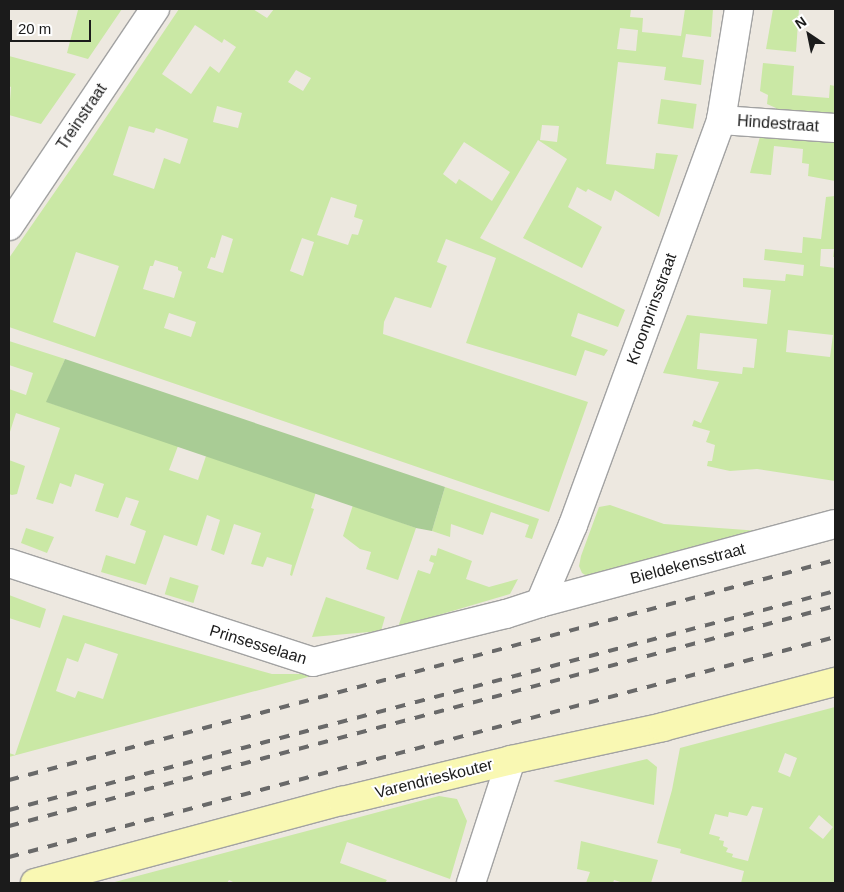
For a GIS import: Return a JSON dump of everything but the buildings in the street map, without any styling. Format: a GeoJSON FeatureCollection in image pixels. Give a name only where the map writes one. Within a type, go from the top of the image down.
{"type":"FeatureCollection","features":[{"type":"Feature","properties":{"kind":"street","name":"Treinstraat"},"geometry":{"type":"LineString","coordinates":[[9,226],[155,9]]}},
{"type":"Feature","properties":{"kind":"street","name":"Kroonprinsstraat"},"geometry":{"type":"LineString","coordinates":[[540,603],[573,525],[721,120],[739,9]]}},
{"type":"Feature","properties":{"kind":"street","name":"Hindestraat"},"geometry":{"type":"LineString","coordinates":[[721,120],[835,128]]}},
{"type":"Feature","properties":{"kind":"street","name":"Bieldekensstraat"},"geometry":{"type":"LineString","coordinates":[[540,603],[835,524]]}},
{"type":"Feature","properties":{"kind":"street","name":"Prinsesselaan"},"geometry":{"type":"LineString","coordinates":[[9,564],[313,662],[506,614],[540,603]]}},
{"type":"Feature","properties":{"kind":"street","name":"Varendrieskouter"},"geometry":{"type":"LineString","coordinates":[[35,883],[342,801],[511,760],[663,728],[835,682]]}},
{"type":"Feature","properties":{"kind":"street"},"geometry":{"type":"LineString","coordinates":[[471,883],[511,760]]}},
{"type":"Feature","properties":{"kind":"green space"},"geometry":{"type":"Polygon","coordinates":[[[74,9],[122,9],[88,59],[67,53],[78,10],[74,9]]]}},
{"type":"Feature","properties":{"kind":"green space"},"geometry":{"type":"Polygon","coordinates":[[[179,9],[253,9],[267,18],[274,9],[631,9],[630,17],[643,18],[642,32],[681,36],[685,9],[713,9],[711,37],[686,34],[682,57],[704,60],[701,85],[664,80],[666,67],[618,62],[606,164],[654,169],[656,153],[678,155],[659,217],[615,190],[611,201],[588,189],[586,192],[577,187],[568,207],[602,227],[582,268],[523,238],[567,159],[538,140],[480,238],[625,310],[618,327],[578,313],[571,336],[608,350],[604,356],[585,350],[576,376],[466,343],[496,258],[446,239],[437,262],[447,266],[431,308],[395,297],[384,322],[383,334],[588,402],[549,512],[9,327],[9,258],[179,9]],[[195,25],[162,74],[191,94],[210,66],[219,73],[236,47],[224,39],[222,43],[195,25]],[[620,28],[617,49],[636,51],[638,30],[620,28]],[[296,70],[288,82],[303,91],[311,78],[296,70]],[[217,106],[213,122],[238,128],[242,113],[217,106]],[[542,125],[540,140],[557,142],[559,126],[542,125]],[[129,126],[113,175],[154,189],[164,158],[180,164],[188,139],[156,128],[154,133],[129,126]],[[464,142],[443,174],[456,184],[459,179],[492,201],[510,172],[464,142]],[[331,197],[317,235],[348,245],[352,234],[358,235],[363,220],[354,217],[357,205],[331,197]],[[222,235],[215,258],[211,257],[207,268],[223,273],[233,239],[222,235]],[[302,238],[290,271],[303,276],[314,242],[302,238]],[[76,252],[53,322],[95,337],[119,266],[76,252]],[[155,260],[153,266],[150,266],[143,289],[174,298],[182,272],[178,270],[178,267],[155,260]],[[169,313],[164,328],[191,337],[196,322],[169,313]]]}},
{"type":"Feature","properties":{"kind":"green space"},"geometry":{"type":"Polygon","coordinates":[[[773,9],[799,9],[796,52],[766,49],[773,9]]]}},
{"type":"Feature","properties":{"kind":"green space"},"geometry":{"type":"Polygon","coordinates":[[[9,56],[76,74],[41,124],[9,115],[11,87],[9,86],[9,56]]]}},
{"type":"Feature","properties":{"kind":"green space"},"geometry":{"type":"Polygon","coordinates":[[[763,63],[794,66],[792,95],[829,98],[830,85],[835,86],[835,121],[776,116],[776,108],[767,104],[768,95],[760,91],[763,63]]]}},
{"type":"Feature","properties":{"kind":"green space"},"geometry":{"type":"Polygon","coordinates":[[[661,99],[697,104],[693,129],[658,124],[661,99]]]}},
{"type":"Feature","properties":{"kind":"green space"},"geometry":{"type":"Polygon","coordinates":[[[761,133],[835,141],[835,181],[808,176],[809,164],[802,163],[803,149],[774,146],[771,175],[750,173],[761,133]]]}},
{"type":"Feature","properties":{"kind":"green space"},"geometry":{"type":"Polygon","coordinates":[[[835,196],[835,257],[833,257],[834,249],[821,249],[820,266],[835,268],[835,481],[757,469],[730,471],[707,466],[708,461],[712,461],[715,445],[706,442],[710,431],[692,426],[694,420],[701,423],[719,382],[663,373],[687,315],[767,324],[771,290],[743,287],[743,278],[785,281],[786,274],[803,276],[804,265],[764,260],[765,249],[802,253],[803,237],[821,239],[826,197],[835,196]],[[788,330],[786,352],[830,357],[833,335],[788,330]],[[700,333],[697,369],[742,374],[743,367],[754,368],[757,339],[700,333]]]}},
{"type":"Feature","properties":{"kind":"green space"},"geometry":{"type":"Polygon","coordinates":[[[9,341],[65,359],[47,402],[178,446],[169,470],[198,480],[206,456],[316,492],[311,508],[314,509],[292,576],[290,575],[292,565],[267,557],[263,567],[251,564],[261,533],[234,524],[224,555],[211,550],[220,520],[207,515],[197,546],[164,535],[146,585],[101,572],[106,555],[135,564],[146,531],[130,525],[139,501],[126,497],[118,518],[95,511],[104,484],[75,474],[71,487],[60,483],[53,504],[36,499],[60,428],[16,413],[9,435],[9,389],[26,395],[33,373],[9,365],[9,341]]]}},
{"type":"Feature","properties":{"kind":"green space"},"geometry":{"type":"Polygon","coordinates":[[[65,359],[445,487],[432,531],[416,528],[46,402],[65,359]]]}},
{"type":"Feature","properties":{"kind":"green space"},"geometry":{"type":"Polygon","coordinates":[[[9,460],[25,466],[17,494],[12,495],[9,494],[9,460]]]}},
{"type":"Feature","properties":{"kind":"green space"},"geometry":{"type":"Polygon","coordinates":[[[445,487],[539,519],[532,539],[525,537],[529,525],[491,512],[483,535],[451,524],[450,537],[432,531],[445,487]]]}},
{"type":"Feature","properties":{"kind":"green space"},"geometry":{"type":"Polygon","coordinates":[[[353,505],[416,528],[398,580],[366,569],[371,552],[360,549],[343,536],[353,505]]]}},
{"type":"Feature","properties":{"kind":"green space"},"geometry":{"type":"Polygon","coordinates":[[[610,505],[664,524],[760,531],[587,576],[582,573],[579,566],[581,556],[599,507],[610,505]]]}},
{"type":"Feature","properties":{"kind":"green space"},"geometry":{"type":"Polygon","coordinates":[[[26,528],[54,537],[47,553],[21,543],[26,528]]]}},
{"type":"Feature","properties":{"kind":"green space"},"geometry":{"type":"Polygon","coordinates":[[[438,548],[472,561],[466,579],[489,587],[518,579],[510,594],[398,627],[418,570],[430,574],[434,563],[429,561],[431,555],[436,556],[438,548]]]}},
{"type":"Feature","properties":{"kind":"green space"},"geometry":{"type":"Polygon","coordinates":[[[170,577],[199,586],[193,603],[165,594],[170,577]]]}},
{"type":"Feature","properties":{"kind":"green space"},"geometry":{"type":"Polygon","coordinates":[[[9,595],[46,609],[40,628],[9,618],[9,595]]]}},
{"type":"Feature","properties":{"kind":"green space"},"geometry":{"type":"Polygon","coordinates":[[[326,597],[385,617],[381,631],[312,637],[326,597]]]}},
{"type":"Feature","properties":{"kind":"green space"},"geometry":{"type":"Polygon","coordinates":[[[63,615],[272,674],[319,674],[9,757],[9,753],[15,755],[63,615]],[[85,643],[78,662],[67,658],[56,691],[75,698],[78,691],[103,699],[118,654],[85,643]]]}},
{"type":"Feature","properties":{"kind":"green space"},"geometry":{"type":"Polygon","coordinates":[[[835,707],[835,883],[741,883],[744,871],[680,853],[681,849],[657,843],[672,790],[680,748],[835,707]],[[785,753],[778,772],[790,777],[797,758],[785,753]],[[752,806],[747,816],[729,812],[728,817],[715,814],[709,834],[720,837],[719,840],[724,841],[723,846],[728,848],[726,852],[733,854],[732,857],[748,861],[763,808],[752,806]],[[819,815],[809,828],[823,839],[833,827],[819,815]]]}},
{"type":"Feature","properties":{"kind":"green space"},"geometry":{"type":"Polygon","coordinates":[[[647,759],[657,767],[654,805],[553,781],[647,759]]]}},
{"type":"Feature","properties":{"kind":"green space"},"geometry":{"type":"Polygon","coordinates":[[[439,796],[457,799],[467,821],[450,879],[347,842],[340,863],[387,880],[385,883],[235,883],[229,880],[227,883],[111,883],[439,796]]]}},
{"type":"Feature","properties":{"kind":"green space"},"geometry":{"type":"Polygon","coordinates":[[[581,841],[658,860],[651,883],[624,883],[614,880],[613,883],[586,883],[590,872],[577,869],[581,841]]]}},
{"type":"Feature","properties":{"kind":"railway"},"geometry":{"type":"LineString","coordinates":[[9,780],[835,560]]}},
{"type":"Feature","properties":{"kind":"railway"},"geometry":{"type":"LineString","coordinates":[[9,810],[835,591]]}},
{"type":"Feature","properties":{"kind":"railway"},"geometry":{"type":"LineString","coordinates":[[9,826],[835,606]]}},
{"type":"Feature","properties":{"kind":"railway"},"geometry":{"type":"LineString","coordinates":[[9,857],[835,637]]}}]}
